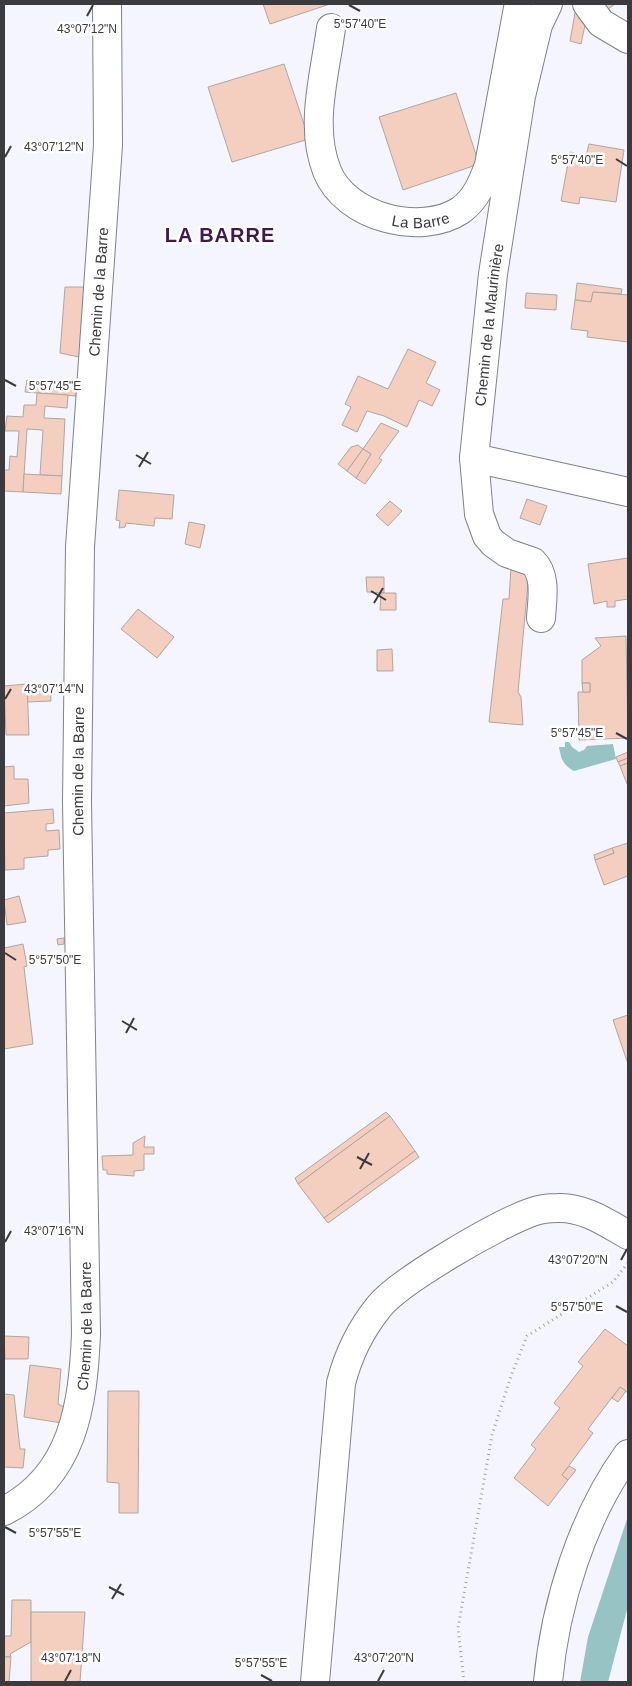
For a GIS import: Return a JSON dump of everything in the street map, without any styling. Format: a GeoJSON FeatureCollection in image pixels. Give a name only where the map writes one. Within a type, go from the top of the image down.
{"type":"FeatureCollection","features":[{"type":"Feature","properties":{"kind":"street","name":"Chemin de la Barre"},"geometry":{"type":"LineString","coordinates":[[4,1511],[37,1487],[48,1475],[63,1452],[75,1422],[81,1398],[84,1368],[86,1334],[77,802],[80,547],[108,145],[107,4]]}},
{"type":"Feature","properties":{"kind":"street"},"geometry":{"type":"LineString","coordinates":[[587,4],[601,23],[628,39]]}},
{"type":"Feature","properties":{"kind":"street","name":"La Barre"},"geometry":{"type":"LineString","coordinates":[[331,28],[319,113],[320,141],[328,173],[335,186],[346,198],[365,209],[400,220],[426,222],[440,220],[461,210],[472,200],[484,179],[528,8]]}},
{"type":"Feature","properties":{"kind":"street","name":"Chemin de la Maurinière"},"geometry":{"type":"LineString","coordinates":[[528,8],[521,96],[493,274],[474,458],[476,500],[482,525],[493,543],[499,548],[533,562],[537,566],[543,590],[541,618]]}},
{"type":"Feature","properties":{"kind":"street"},"geometry":{"type":"LineString","coordinates":[[474,458],[628,492]]}},
{"type":"Feature","properties":{"kind":"street"},"geometry":{"type":"LineString","coordinates":[[315,1682],[341,1382],[356,1342],[378,1307],[398,1289],[426,1271],[498,1229],[534,1211],[559,1208],[583,1212],[628,1235]]}},
{"type":"Feature","properties":{"kind":"street"},"geometry":{"type":"LineString","coordinates":[[548,1682],[556,1630],[578,1551],[602,1495],[628,1454]]}},
{"type":"Feature","properties":{"kind":"path"},"geometry":{"type":"LineString","coordinates":[[464,1682],[458,1628],[492,1435],[511,1376],[527,1336],[613,1282],[628,1263]]}},
{"type":"Feature","properties":{"kind":"shaded area"},"geometry":{"type":"Polygon","coordinates":[[[565,742],[569,742],[579,752],[587,746],[613,744],[616,759],[574,771],[565,764],[561,755],[559,747],[565,747],[565,742]]]}},
{"type":"Feature","properties":{"kind":"shaded area"},"geometry":{"type":"Polygon","coordinates":[[[628,1516],[628,1606],[608,1682],[580,1682],[588,1637],[628,1516]]]}},
{"type":"Feature","properties":{"kind":"building"},"geometry":{"type":"Polygon","coordinates":[[[263,4],[330,4],[270,24],[263,4]]]}},
{"type":"Feature","properties":{"kind":"building"},"geometry":{"type":"Polygon","coordinates":[[[603,4],[615,4],[607,10],[603,4]]]}},
{"type":"Feature","properties":{"kind":"building"},"geometry":{"type":"Polygon","coordinates":[[[575,13],[587,16],[581,44],[570,41],[575,13]]]}},
{"type":"Feature","properties":{"kind":"building"},"geometry":{"type":"Polygon","coordinates":[[[284,64],[309,139],[232,162],[208,87],[284,64]]]}},
{"type":"Feature","properties":{"kind":"building"},"geometry":{"type":"Polygon","coordinates":[[[456,93],[479,164],[403,190],[379,117],[456,93]]]}},
{"type":"Feature","properties":{"kind":"building"},"geometry":{"type":"Polygon","coordinates":[[[589,144],[624,150],[616,202],[580,197],[579,204],[561,201],[570,152],[586,156],[589,144]]]}},
{"type":"Feature","properties":{"kind":"building"},"geometry":{"type":"Polygon","coordinates":[[[577,283],[622,289],[621,294],[593,292],[591,302],[575,300],[577,283]]]}},
{"type":"Feature","properties":{"kind":"building"},"geometry":{"type":"Polygon","coordinates":[[[65,287],[85,287],[79,357],[60,353],[65,287]]]}},
{"type":"Feature","properties":{"kind":"building"},"geometry":{"type":"Polygon","coordinates":[[[593,292],[628,295],[628,342],[587,337],[588,331],[571,329],[575,300],[591,302],[593,292]]]}},
{"type":"Feature","properties":{"kind":"building"},"geometry":{"type":"Polygon","coordinates":[[[526,293],[557,295],[556,310],[525,308],[526,293]]]}},
{"type":"Feature","properties":{"kind":"building"},"geometry":{"type":"Polygon","coordinates":[[[408,349],[436,362],[426,383],[440,390],[432,406],[419,400],[407,427],[384,416],[367,411],[357,432],[342,425],[351,407],[345,404],[358,376],[388,389],[408,349]]]}},
{"type":"Feature","properties":{"kind":"building"},"geometry":{"type":"Polygon","coordinates":[[[27,380],[77,384],[76,396],[25,392],[27,380]]]}},
{"type":"Feature","properties":{"kind":"building"},"geometry":{"type":"Polygon","coordinates":[[[37,393],[68,395],[67,408],[45,406],[44,418],[65,419],[62,476],[40,475],[43,430],[27,429],[23,492],[4,491],[4,470],[9,470],[10,456],[17,457],[19,431],[5,431],[7,416],[23,417],[24,405],[36,405],[37,393]]]}},
{"type":"Feature","properties":{"kind":"building"},"geometry":{"type":"Polygon","coordinates":[[[381,423],[399,431],[379,458],[382,460],[365,484],[356,478],[371,454],[363,449],[381,423]]]}},
{"type":"Feature","properties":{"kind":"building"},"geometry":{"type":"Polygon","coordinates":[[[358,445],[363,449],[347,471],[338,464],[351,447],[358,445]]]}},
{"type":"Feature","properties":{"kind":"building"},"geometry":{"type":"Polygon","coordinates":[[[363,449],[371,454],[356,478],[347,471],[363,449]]]}},
{"type":"Feature","properties":{"kind":"building"},"geometry":{"type":"Polygon","coordinates":[[[24,474],[62,476],[61,494],[23,492],[24,474]]]}},
{"type":"Feature","properties":{"kind":"building"},"geometry":{"type":"Polygon","coordinates":[[[119,490],[174,495],[172,519],[155,518],[154,526],[126,523],[125,527],[119,528],[120,521],[116,520],[119,490]]]}},
{"type":"Feature","properties":{"kind":"building"},"geometry":{"type":"Polygon","coordinates":[[[527,499],[547,506],[540,525],[520,518],[527,499]]]}},
{"type":"Feature","properties":{"kind":"building"},"geometry":{"type":"Polygon","coordinates":[[[390,501],[402,511],[388,526],[376,515],[390,501]]]}},
{"type":"Feature","properties":{"kind":"building"},"geometry":{"type":"Polygon","coordinates":[[[189,522],[205,525],[200,548],[185,544],[189,522]]]}},
{"type":"Feature","properties":{"kind":"building"},"geometry":{"type":"Polygon","coordinates":[[[628,558],[628,599],[615,601],[615,607],[607,607],[607,601],[594,604],[588,564],[628,558]]]}},
{"type":"Feature","properties":{"kind":"building"},"geometry":{"type":"Polygon","coordinates":[[[511,567],[529,572],[518,692],[521,697],[523,725],[489,722],[503,599],[509,599],[511,567]]]}},
{"type":"Feature","properties":{"kind":"building"},"geometry":{"type":"Polygon","coordinates":[[[366,577],[384,577],[384,593],[367,592],[366,577]]]}},
{"type":"Feature","properties":{"kind":"building"},"geometry":{"type":"Polygon","coordinates":[[[381,593],[396,593],[396,610],[380,610],[381,593]]]}},
{"type":"Feature","properties":{"kind":"building"},"geometry":{"type":"Polygon","coordinates":[[[138,609],[174,637],[157,658],[121,629],[138,609]]]}},
{"type":"Feature","properties":{"kind":"building"},"geometry":{"type":"Polygon","coordinates":[[[626,636],[628,738],[579,740],[578,692],[590,692],[590,683],[582,683],[582,660],[601,646],[595,638],[626,636]]]}},
{"type":"Feature","properties":{"kind":"building"},"geometry":{"type":"Polygon","coordinates":[[[392,649],[393,671],[377,671],[377,650],[392,649]]]}},
{"type":"Feature","properties":{"kind":"building"},"geometry":{"type":"Polygon","coordinates":[[[582,683],[590,683],[590,692],[583,692],[582,683]]]}},
{"type":"Feature","properties":{"kind":"building"},"geometry":{"type":"Polygon","coordinates":[[[27,684],[50,684],[51,701],[27,702],[27,684]]]}},
{"type":"Feature","properties":{"kind":"building"},"geometry":{"type":"Polygon","coordinates":[[[27,684],[29,735],[6,735],[4,686],[27,684]]]}},
{"type":"Feature","properties":{"kind":"building"},"geometry":{"type":"Polygon","coordinates":[[[628,752],[628,758],[618,762],[616,757],[628,752]]]}},
{"type":"Feature","properties":{"kind":"building"},"geometry":{"type":"Polygon","coordinates":[[[628,758],[628,763],[620,766],[618,762],[628,758]]]}},
{"type":"Feature","properties":{"kind":"building"},"geometry":{"type":"Polygon","coordinates":[[[628,763],[628,784],[627,784],[620,766],[628,763]]]}},
{"type":"Feature","properties":{"kind":"building"},"geometry":{"type":"Polygon","coordinates":[[[14,766],[14,779],[28,779],[29,803],[4,806],[4,767],[14,766]]]}},
{"type":"Feature","properties":{"kind":"building"},"geometry":{"type":"Polygon","coordinates":[[[53,809],[54,823],[46,824],[46,831],[59,830],[60,849],[48,850],[48,856],[24,858],[24,869],[5,870],[4,813],[53,809]]]}},
{"type":"Feature","properties":{"kind":"building"},"geometry":{"type":"Polygon","coordinates":[[[628,843],[628,876],[604,885],[595,860],[614,853],[612,848],[628,843]]]}},
{"type":"Feature","properties":{"kind":"building"},"geometry":{"type":"Polygon","coordinates":[[[612,848],[614,853],[595,860],[594,855],[612,848]]]}},
{"type":"Feature","properties":{"kind":"building"},"geometry":{"type":"Polygon","coordinates":[[[19,896],[26,922],[7,925],[4,900],[19,896]]]}},
{"type":"Feature","properties":{"kind":"building"},"geometry":{"type":"Polygon","coordinates":[[[64,938],[64,944],[58,945],[57,939],[64,938]]]}},
{"type":"Feature","properties":{"kind":"building"},"geometry":{"type":"Polygon","coordinates":[[[23,944],[27,966],[24,967],[33,1044],[4,1049],[4,948],[23,944]]]}},
{"type":"Feature","properties":{"kind":"building"},"geometry":{"type":"Polygon","coordinates":[[[628,1015],[628,1064],[613,1020],[628,1015]]]}},
{"type":"Feature","properties":{"kind":"building"},"geometry":{"type":"Polygon","coordinates":[[[386,1112],[390,1116],[298,1184],[295,1178],[386,1112]]]}},
{"type":"Feature","properties":{"kind":"building"},"geometry":{"type":"Polygon","coordinates":[[[390,1116],[415,1151],[324,1218],[298,1184],[390,1116]]]}},
{"type":"Feature","properties":{"kind":"building"},"geometry":{"type":"Polygon","coordinates":[[[145,1136],[144,1147],[154,1147],[154,1154],[144,1154],[144,1170],[134,1171],[134,1176],[107,1174],[107,1170],[103,1170],[102,1156],[133,1155],[133,1143],[145,1136]]]}},
{"type":"Feature","properties":{"kind":"building"},"geometry":{"type":"Polygon","coordinates":[[[415,1151],[419,1157],[328,1223],[324,1218],[415,1151]]]}},
{"type":"Feature","properties":{"kind":"building"},"geometry":{"type":"Polygon","coordinates":[[[605,1329],[628,1346],[628,1393],[620,1387],[588,1429],[593,1433],[562,1475],[568,1480],[548,1506],[514,1478],[536,1449],[531,1445],[560,1408],[554,1403],[583,1366],[578,1362],[605,1329]]]}},
{"type":"Feature","properties":{"kind":"building"},"geometry":{"type":"Polygon","coordinates":[[[4,1336],[29,1337],[28,1359],[5,1359],[4,1336]]]}},
{"type":"Feature","properties":{"kind":"building"},"geometry":{"type":"Polygon","coordinates":[[[30,1365],[61,1369],[58,1404],[66,1408],[62,1423],[24,1417],[30,1365]]]}},
{"type":"Feature","properties":{"kind":"building"},"geometry":{"type":"Polygon","coordinates":[[[620,1387],[626,1391],[618,1402],[612,1398],[620,1387]]]}},
{"type":"Feature","properties":{"kind":"building"},"geometry":{"type":"Polygon","coordinates":[[[108,1391],[139,1391],[138,1513],[119,1513],[119,1483],[107,1482],[108,1391]]]}},
{"type":"Feature","properties":{"kind":"building"},"geometry":{"type":"Polygon","coordinates":[[[4,1394],[14,1395],[20,1449],[25,1449],[23,1468],[4,1467],[4,1394]]]}},
{"type":"Feature","properties":{"kind":"building"},"geometry":{"type":"Polygon","coordinates":[[[569,1466],[576,1470],[568,1480],[562,1475],[569,1466]]]}},
{"type":"Feature","properties":{"kind":"building"},"geometry":{"type":"Polygon","coordinates":[[[12,1600],[31,1600],[31,1642],[10,1654],[11,1657],[4,1657],[4,1636],[11,1636],[12,1600]]]}},
{"type":"Feature","properties":{"kind":"building"},"geometry":{"type":"Polygon","coordinates":[[[31,1612],[85,1612],[80,1682],[31,1682],[31,1612]]]}},
{"type":"Feature","properties":{"kind":"building"},"geometry":{"type":"Polygon","coordinates":[[[4,1657],[11,1657],[9,1682],[4,1682],[4,1657]]]}},
{"type":"Feature","properties":{"kind":"district","name":"LA BARRE"},"geometry":{"type":"Point","coordinates":[220,235]}}]}
